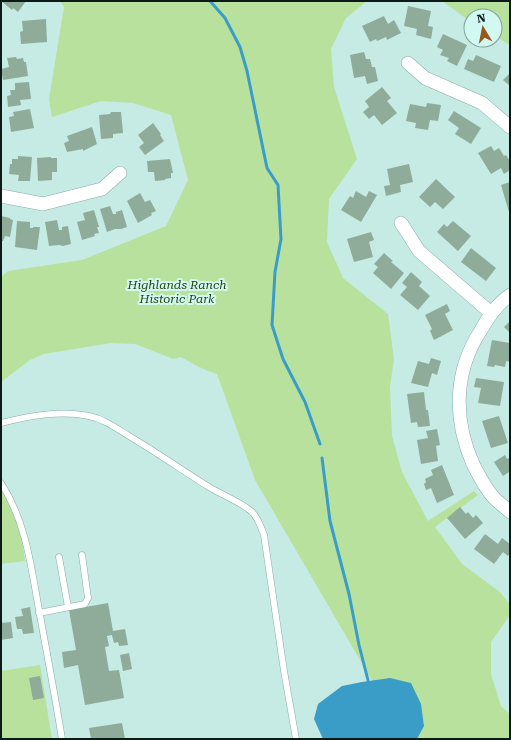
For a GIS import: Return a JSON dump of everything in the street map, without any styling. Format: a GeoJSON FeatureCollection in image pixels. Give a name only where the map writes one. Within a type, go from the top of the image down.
{"type":"FeatureCollection","features":[{"type":"Feature","properties":{"kind":"street"},"geometry":{"type":"LineString","coordinates":[[408,63],[425,78],[482,103],[510,127]]}},
{"type":"Feature","properties":{"kind":"street"},"geometry":{"type":"LineString","coordinates":[[1,196],[43,204],[102,189],[120,173]]}},
{"type":"Feature","properties":{"kind":"street"},"geometry":{"type":"LineString","coordinates":[[401,223],[419,251],[491,313]]}},
{"type":"Feature","properties":{"kind":"street"},"geometry":{"type":"LineString","coordinates":[[510,295],[491,313],[475,338],[464,364],[459,405],[462,434],[466,448],[479,475],[495,498],[510,512]]}},
{"type":"Feature","properties":{"kind":"lane"},"geometry":{"type":"LineString","coordinates":[[1,423],[58,414],[89,416],[105,421],[252,512],[257,518],[264,535],[284,671],[296,739]]}},
{"type":"Feature","properties":{"kind":"lane"},"geometry":{"type":"LineString","coordinates":[[1,483],[15,507],[24,532],[62,739]]}},
{"type":"Feature","properties":{"kind":"lane"},"geometry":{"type":"LineString","coordinates":[[39,613],[85,604],[88,598],[82,555]]}},
{"type":"Feature","properties":{"kind":"lane"},"geometry":{"type":"LineString","coordinates":[[59,557],[68,608]]}},
{"type":"Feature","properties":{"kind":"green space","name":"Highlands Ranch Historic Park"},"geometry":{"type":"Polygon","coordinates":[[[60,1],[367,1],[346,18],[331,49],[334,87],[357,159],[329,199],[327,242],[343,278],[388,314],[394,359],[390,387],[392,436],[402,472],[428,521],[474,491],[478,495],[435,527],[462,564],[500,592],[510,605],[510,615],[491,642],[491,674],[501,706],[510,714],[510,739],[406,739],[255,480],[217,374],[199,367],[181,357],[173,359],[135,344],[111,343],[44,354],[30,360],[1,382],[1,277],[8,271],[82,260],[166,226],[188,180],[171,115],[133,103],[101,101],[52,117],[49,99],[64,7],[60,1]]]}},
{"type":"Feature","properties":{"kind":"green space"},"geometry":{"type":"Polygon","coordinates":[[[442,1],[510,1],[510,45],[503,41],[503,8],[463,8],[463,16],[442,1]]]}},
{"type":"Feature","properties":{"kind":"green space"},"geometry":{"type":"Polygon","coordinates":[[[1,489],[10,502],[20,524],[25,561],[1,564],[1,489]]]}},
{"type":"Feature","properties":{"kind":"green space"},"geometry":{"type":"Polygon","coordinates":[[[40,665],[52,739],[1,739],[1,671],[40,665]]]}},
{"type":"Feature","properties":{"kind":"water"},"geometry":{"type":"Polygon","coordinates":[[[390,678],[411,683],[421,704],[424,726],[417,739],[323,739],[314,719],[318,704],[342,686],[390,678]]]}},
{"type":"Feature","properties":{"kind":"building"},"geometry":{"type":"Polygon","coordinates":[[[1,1],[26,1],[18,12],[13,8],[12,10],[1,1]]]}},
{"type":"Feature","properties":{"kind":"building"},"geometry":{"type":"Polygon","coordinates":[[[408,6],[431,11],[428,26],[433,27],[431,39],[416,35],[417,29],[404,26],[408,6]]]}},
{"type":"Feature","properties":{"kind":"building"},"geometry":{"type":"Polygon","coordinates":[[[384,16],[388,24],[394,20],[401,33],[387,40],[386,37],[370,42],[362,26],[384,16]]]}},
{"type":"Feature","properties":{"kind":"building"},"geometry":{"type":"Polygon","coordinates":[[[46,19],[47,42],[21,44],[20,32],[23,31],[22,21],[46,19]]]}},
{"type":"Feature","properties":{"kind":"building"},"geometry":{"type":"Polygon","coordinates":[[[443,34],[463,43],[463,48],[466,48],[457,66],[447,61],[449,58],[440,55],[443,50],[437,47],[443,34]]]}},
{"type":"Feature","properties":{"kind":"building"},"geometry":{"type":"Polygon","coordinates":[[[364,52],[366,59],[370,59],[372,67],[375,67],[378,81],[367,84],[365,76],[354,78],[350,55],[364,52]]]}},
{"type":"Feature","properties":{"kind":"building"},"geometry":{"type":"Polygon","coordinates":[[[476,55],[501,66],[494,82],[464,69],[468,59],[473,61],[476,55]]]}},
{"type":"Feature","properties":{"kind":"building"},"geometry":{"type":"Polygon","coordinates":[[[16,57],[17,59],[23,58],[24,62],[26,62],[28,76],[3,80],[1,69],[9,67],[7,58],[16,57]]]}},
{"type":"Feature","properties":{"kind":"building"},"geometry":{"type":"Polygon","coordinates":[[[510,73],[510,86],[503,80],[510,73]]]}},
{"type":"Feature","properties":{"kind":"building"},"geometry":{"type":"Polygon","coordinates":[[[29,82],[31,99],[20,100],[21,105],[8,107],[7,96],[11,95],[10,90],[15,90],[15,83],[29,82]]]}},
{"type":"Feature","properties":{"kind":"building"},"geometry":{"type":"Polygon","coordinates":[[[382,87],[391,98],[387,101],[397,113],[382,125],[374,115],[369,119],[363,112],[369,107],[365,101],[382,87]]]}},
{"type":"Feature","properties":{"kind":"building"},"geometry":{"type":"Polygon","coordinates":[[[427,103],[441,105],[438,121],[430,120],[428,130],[415,128],[416,123],[406,121],[410,104],[426,107],[427,103]]]}},
{"type":"Feature","properties":{"kind":"building"},"geometry":{"type":"Polygon","coordinates":[[[30,109],[34,128],[11,132],[9,117],[14,116],[13,112],[30,109]]]}},
{"type":"Feature","properties":{"kind":"building"},"geometry":{"type":"Polygon","coordinates":[[[454,111],[481,128],[471,144],[455,134],[459,128],[448,120],[454,111]]]}},
{"type":"Feature","properties":{"kind":"building"},"geometry":{"type":"Polygon","coordinates":[[[111,112],[121,112],[123,133],[113,134],[113,138],[101,139],[99,115],[110,114],[111,112]]]}},
{"type":"Feature","properties":{"kind":"building"},"geometry":{"type":"Polygon","coordinates":[[[153,123],[164,141],[145,155],[139,147],[144,143],[138,135],[153,123]]]}},
{"type":"Feature","properties":{"kind":"building"},"geometry":{"type":"Polygon","coordinates":[[[92,127],[97,144],[83,151],[83,149],[67,152],[64,143],[69,141],[67,136],[92,127]]]}},
{"type":"Feature","properties":{"kind":"building"},"geometry":{"type":"Polygon","coordinates":[[[491,146],[494,151],[499,148],[504,156],[506,155],[510,161],[510,170],[504,174],[501,168],[491,174],[478,153],[491,146]]]}},
{"type":"Feature","properties":{"kind":"building"},"geometry":{"type":"Polygon","coordinates":[[[18,156],[32,157],[30,181],[18,181],[19,175],[9,174],[12,159],[18,159],[18,156]]]}},
{"type":"Feature","properties":{"kind":"building"},"geometry":{"type":"Polygon","coordinates":[[[37,158],[57,158],[57,172],[52,172],[52,180],[38,181],[37,158]]]}},
{"type":"Feature","properties":{"kind":"building"},"geometry":{"type":"Polygon","coordinates":[[[170,159],[173,173],[171,173],[171,178],[155,181],[154,172],[148,172],[147,161],[170,159]]]}},
{"type":"Feature","properties":{"kind":"building"},"geometry":{"type":"Polygon","coordinates":[[[409,164],[413,182],[400,185],[401,192],[386,196],[384,186],[390,185],[387,169],[409,164]]]}},
{"type":"Feature","properties":{"kind":"building"},"geometry":{"type":"Polygon","coordinates":[[[436,179],[455,197],[443,209],[435,202],[430,207],[419,197],[436,179]]]}},
{"type":"Feature","properties":{"kind":"building"},"geometry":{"type":"Polygon","coordinates":[[[510,182],[510,212],[509,212],[501,185],[510,182]]]}},
{"type":"Feature","properties":{"kind":"building"},"geometry":{"type":"Polygon","coordinates":[[[356,191],[366,197],[369,191],[377,195],[361,222],[341,210],[350,196],[353,198],[356,191]]]}},
{"type":"Feature","properties":{"kind":"building"},"geometry":{"type":"Polygon","coordinates":[[[140,193],[145,202],[150,200],[156,211],[138,223],[127,201],[140,193]]]}},
{"type":"Feature","properties":{"kind":"building"},"geometry":{"type":"Polygon","coordinates":[[[110,206],[113,214],[116,214],[116,212],[122,210],[127,227],[107,232],[100,209],[110,206]]]}},
{"type":"Feature","properties":{"kind":"building"},"geometry":{"type":"Polygon","coordinates":[[[94,210],[99,227],[97,227],[99,233],[94,234],[95,236],[82,240],[77,222],[85,220],[83,213],[94,210]]]}},
{"type":"Feature","properties":{"kind":"building"},"geometry":{"type":"Polygon","coordinates":[[[1,216],[13,220],[10,237],[5,236],[3,241],[1,241],[1,216]]]}},
{"type":"Feature","properties":{"kind":"building"},"geometry":{"type":"Polygon","coordinates":[[[57,220],[59,230],[62,230],[62,227],[68,226],[71,244],[63,246],[49,246],[45,222],[57,220]]]}},
{"type":"Feature","properties":{"kind":"building"},"geometry":{"type":"Polygon","coordinates":[[[17,221],[30,222],[30,228],[40,227],[37,250],[15,247],[17,221]]]}},
{"type":"Feature","properties":{"kind":"building"},"geometry":{"type":"Polygon","coordinates":[[[453,221],[471,236],[458,251],[437,232],[444,224],[447,227],[453,221]]]}},
{"type":"Feature","properties":{"kind":"building"},"geometry":{"type":"Polygon","coordinates":[[[371,232],[374,240],[369,242],[373,257],[354,262],[347,239],[371,232]]]}},
{"type":"Feature","properties":{"kind":"building"},"geometry":{"type":"Polygon","coordinates":[[[471,248],[496,268],[486,281],[461,262],[471,248]]]}},
{"type":"Feature","properties":{"kind":"building"},"geometry":{"type":"Polygon","coordinates":[[[384,253],[393,261],[391,262],[404,273],[391,289],[373,273],[378,267],[374,264],[384,253]]]}},
{"type":"Feature","properties":{"kind":"building"},"geometry":{"type":"Polygon","coordinates":[[[411,272],[422,282],[419,286],[430,296],[418,310],[400,295],[407,287],[402,283],[411,272]]]}},
{"type":"Feature","properties":{"kind":"building"},"geometry":{"type":"Polygon","coordinates":[[[447,304],[450,311],[445,314],[453,330],[434,340],[430,331],[432,329],[425,315],[447,304]]]}},
{"type":"Feature","properties":{"kind":"building"},"geometry":{"type":"Polygon","coordinates":[[[510,321],[510,333],[504,327],[510,321]]]}},
{"type":"Feature","properties":{"kind":"building"},"geometry":{"type":"Polygon","coordinates":[[[492,340],[510,343],[510,362],[506,361],[505,367],[495,365],[494,367],[487,366],[492,340]]]}},
{"type":"Feature","properties":{"kind":"building"},"geometry":{"type":"Polygon","coordinates":[[[431,358],[441,361],[437,375],[432,373],[428,387],[411,383],[418,361],[429,364],[431,358]]]}},
{"type":"Feature","properties":{"kind":"building"},"geometry":{"type":"Polygon","coordinates":[[[476,378],[504,382],[500,406],[478,403],[481,388],[474,387],[476,378]]]}},
{"type":"Feature","properties":{"kind":"building"},"geometry":{"type":"Polygon","coordinates":[[[424,392],[430,426],[418,427],[417,422],[411,423],[407,394],[424,392]]]}},
{"type":"Feature","properties":{"kind":"building"},"geometry":{"type":"Polygon","coordinates":[[[499,416],[508,443],[491,448],[482,421],[499,416]]]}},
{"type":"Feature","properties":{"kind":"building"},"geometry":{"type":"Polygon","coordinates":[[[437,429],[440,445],[436,446],[438,461],[421,464],[417,440],[428,438],[426,431],[437,429]]]}},
{"type":"Feature","properties":{"kind":"building"},"geometry":{"type":"Polygon","coordinates":[[[505,455],[507,459],[510,457],[510,474],[509,472],[503,476],[494,462],[505,455]]]}},
{"type":"Feature","properties":{"kind":"building"},"geometry":{"type":"Polygon","coordinates":[[[442,465],[454,495],[437,503],[431,488],[426,490],[424,484],[426,482],[425,479],[433,475],[431,470],[442,465]]]}},
{"type":"Feature","properties":{"kind":"building"},"geometry":{"type":"Polygon","coordinates":[[[460,507],[466,514],[468,512],[473,518],[476,515],[483,523],[465,539],[447,518],[460,507]]]}},
{"type":"Feature","properties":{"kind":"building"},"geometry":{"type":"Polygon","coordinates":[[[485,534],[498,544],[502,538],[510,544],[510,553],[508,556],[503,552],[494,564],[474,549],[485,534]]]}},
{"type":"Feature","properties":{"kind":"building"},"geometry":{"type":"Polygon","coordinates":[[[108,603],[113,631],[125,629],[128,645],[119,646],[118,642],[114,643],[112,635],[107,636],[109,646],[105,647],[109,671],[119,670],[124,698],[85,705],[78,665],[64,668],[62,652],[76,650],[69,610],[108,603]]]}},
{"type":"Feature","properties":{"kind":"building"},"geometry":{"type":"Polygon","coordinates":[[[30,607],[34,633],[23,634],[22,629],[17,629],[15,617],[23,616],[21,609],[30,607]]]}},
{"type":"Feature","properties":{"kind":"building"},"geometry":{"type":"Polygon","coordinates":[[[11,622],[13,638],[1,640],[1,623],[11,622]]]}},
{"type":"Feature","properties":{"kind":"building"},"geometry":{"type":"Polygon","coordinates":[[[129,653],[132,669],[123,671],[120,655],[129,653]]]}},
{"type":"Feature","properties":{"kind":"building"},"geometry":{"type":"Polygon","coordinates":[[[40,676],[44,698],[33,700],[29,678],[40,676]]]}},
{"type":"Feature","properties":{"kind":"building"},"geometry":{"type":"Polygon","coordinates":[[[122,723],[125,739],[91,739],[89,728],[122,723]]]}},
{"type":"Feature","properties":{"kind":"waterway"},"geometry":{"type":"LineString","coordinates":[[210,1],[225,18],[240,47],[247,71],[267,168],[278,185],[281,239],[275,272],[272,325],[283,359],[305,402],[320,444]]}},
{"type":"Feature","properties":{"kind":"waterway"},"geometry":{"type":"LineString","coordinates":[[322,458],[330,521],[349,594],[359,645],[369,684]]}}]}
